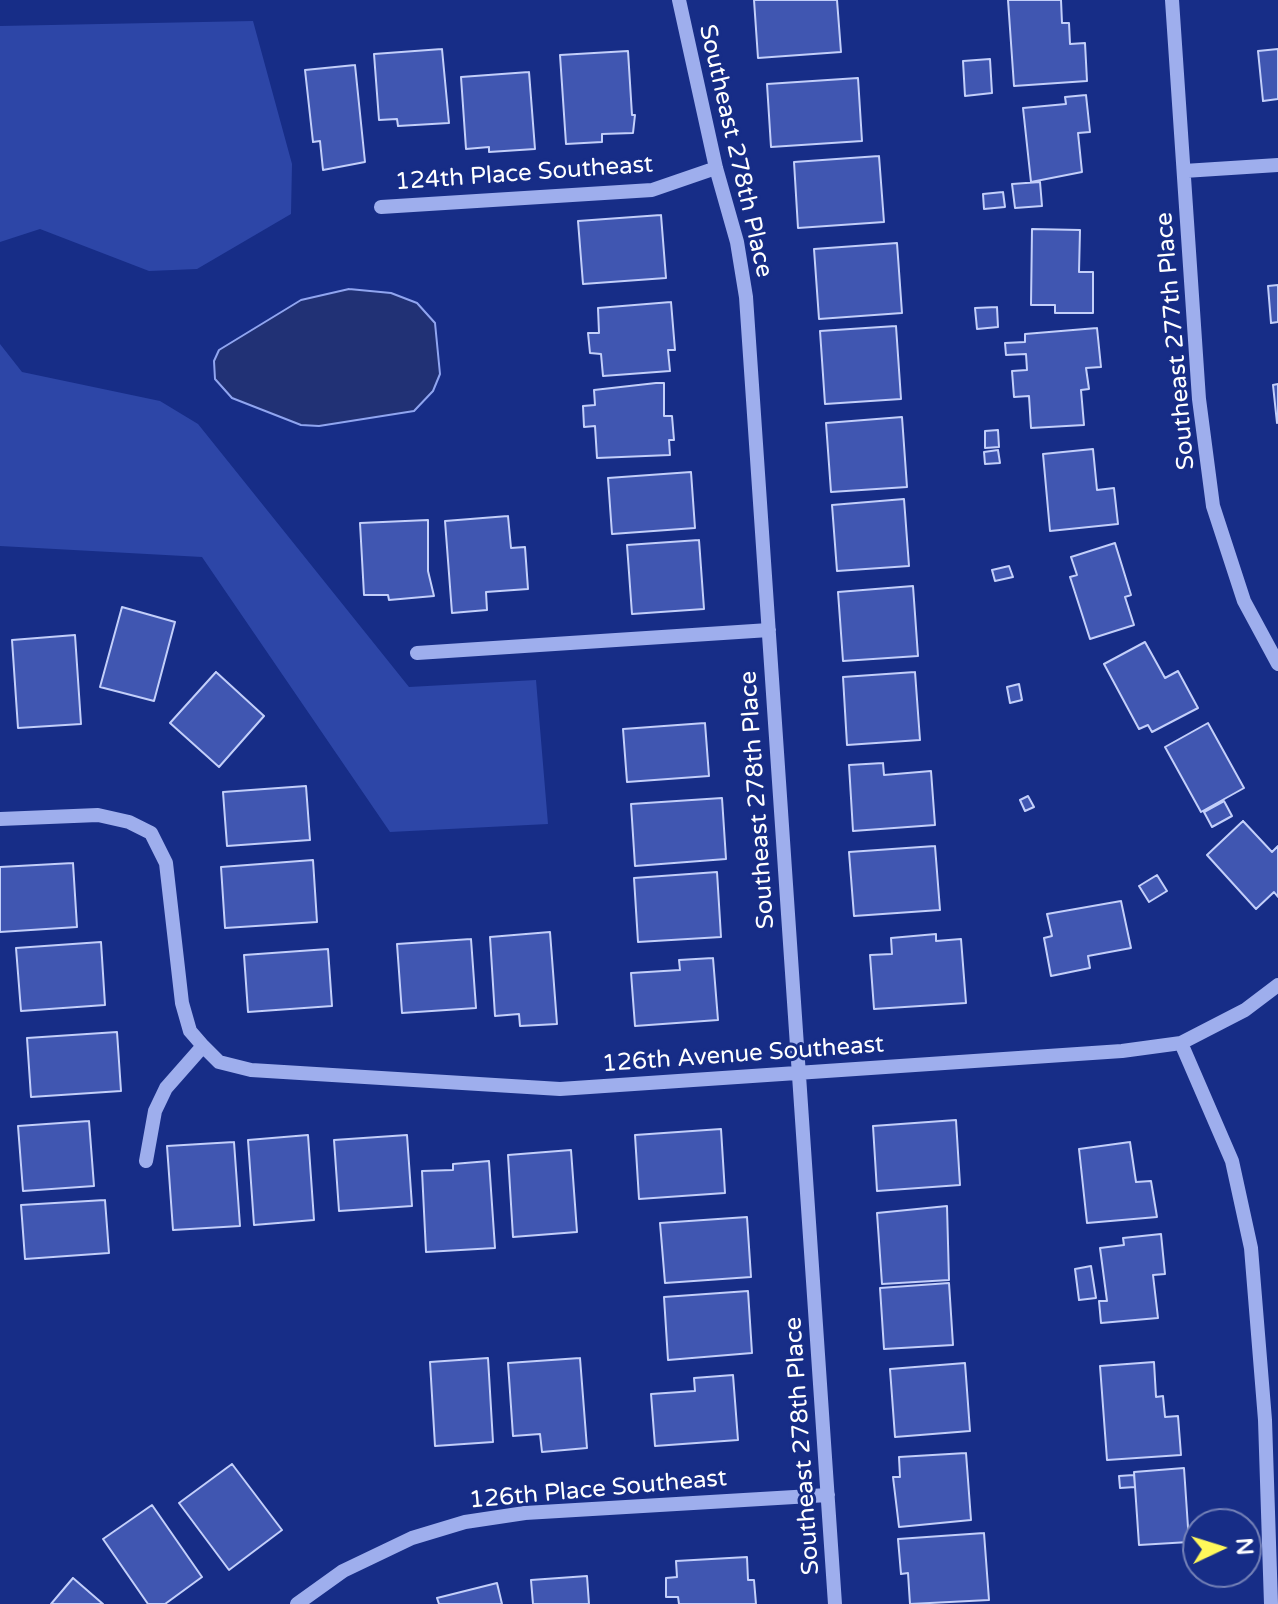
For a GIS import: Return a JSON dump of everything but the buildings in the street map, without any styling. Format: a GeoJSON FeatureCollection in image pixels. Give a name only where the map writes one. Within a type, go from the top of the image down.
{"type":"FeatureCollection","features":[{"type":"Feature","properties":{"kind":"street","name":"Southeast 278th Place"},"geometry":{"type":"LineString","coordinates":[[679,0],[716,168],[737,242],[746,297],[835,1604]]}},
{"type":"Feature","properties":{"kind":"street","name":"Southeast 277th Place"},"geometry":{"type":"LineString","coordinates":[[1172,0],[1199,399],[1213,506],[1244,601],[1278,664]]}},
{"type":"Feature","properties":{"kind":"street"},"geometry":{"type":"LineString","coordinates":[[1184,171],[1278,165]]}},
{"type":"Feature","properties":{"kind":"street","name":"124th Place Southeast"},"geometry":{"type":"LineString","coordinates":[[381,207],[652,190],[716,168]]}},
{"type":"Feature","properties":{"kind":"street"},"geometry":{"type":"LineString","coordinates":[[417,653],[769,630]]}},
{"type":"Feature","properties":{"kind":"street"},"geometry":{"type":"LineString","coordinates":[[0,819],[98,815],[129,822],[151,833],[166,863],[182,1003],[190,1031],[203,1046],[166,1088],[155,1111],[146,1161]]}},
{"type":"Feature","properties":{"kind":"street","name":"126th Avenue Southeast"},"geometry":{"type":"LineString","coordinates":[[203,1046],[219,1062],[251,1070],[545,1088],[799,1075],[1122,1051],[1181,1043],[1245,1010],[1278,985]]}},
{"type":"Feature","properties":{"kind":"street"},"geometry":{"type":"LineString","coordinates":[[1181,1043],[1232,1161],[1251,1248],[1271,1420],[1271,1604]]}},
{"type":"Feature","properties":{"kind":"street","name":"126th Place Southeast"},"geometry":{"type":"LineString","coordinates":[[297,1604],[343,1571],[412,1538],[465,1522],[525,1513],[828,1495]]}},
{"type":"Feature","properties":{"kind":"shaded area"},"geometry":{"type":"Polygon","coordinates":[[[253,21],[292,164],[291,214],[197,269],[149,271],[40,229],[0,242],[0,26],[253,21]]]}},
{"type":"Feature","properties":{"kind":"shaded area"},"geometry":{"type":"Polygon","coordinates":[[[349,289],[391,293],[417,303],[435,323],[440,374],[433,391],[414,411],[319,426],[301,425],[232,398],[215,379],[214,361],[219,350],[301,300],[349,289]]]}},
{"type":"Feature","properties":{"kind":"shaded area"},"geometry":{"type":"Polygon","coordinates":[[[0,344],[22,372],[160,401],[198,424],[409,687],[536,680],[548,824],[390,832],[202,557],[0,546],[0,344]]]}}]}
